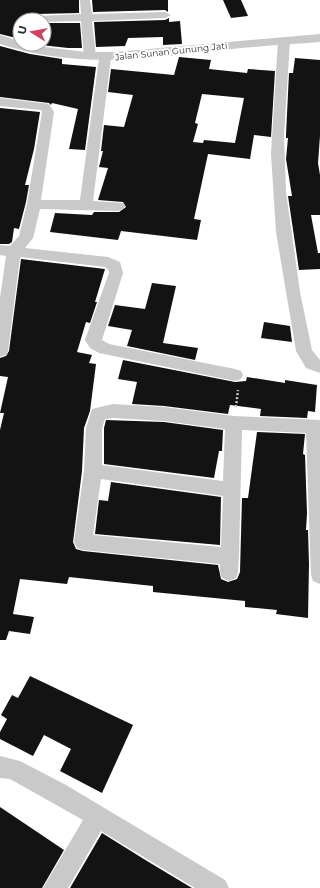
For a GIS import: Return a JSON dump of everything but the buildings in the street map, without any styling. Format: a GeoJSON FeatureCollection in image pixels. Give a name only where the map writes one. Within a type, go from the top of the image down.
{"type":"FeatureCollection","features":[{"type":"Feature","properties":{"kind":"street"},"geometry":{"type":"LineString","coordinates":[[85,0],[90,57]]}},
{"type":"Feature","properties":{"kind":"street"},"geometry":{"type":"LineString","coordinates":[[52,19],[165,15]]}},
{"type":"Feature","properties":{"kind":"street","name":"Jalan Sunan Gunung Jati"},"geometry":{"type":"LineString","coordinates":[[0,39],[46,53],[105,58],[149,55],[284,40],[320,38]]}},
{"type":"Feature","properties":{"kind":"street"},"geometry":{"type":"LineString","coordinates":[[284,40],[279,113],[279,191],[286,257],[304,352],[312,364],[320,367]]}},
{"type":"Feature","properties":{"kind":"street"},"geometry":{"type":"LineString","coordinates":[[86,205],[105,58]]}},
{"type":"Feature","properties":{"kind":"street"},"geometry":{"type":"LineString","coordinates":[[0,102],[46,106],[47,108],[34,204],[26,238],[7,251]]}},
{"type":"Feature","properties":{"kind":"street"},"geometry":{"type":"LineString","coordinates":[[34,204],[118,206]]}},
{"type":"Feature","properties":{"kind":"street"},"geometry":{"type":"LineString","coordinates":[[0,351],[7,251]]}},
{"type":"Feature","properties":{"kind":"street"},"geometry":{"type":"LineString","coordinates":[[7,251],[108,262],[115,266],[116,273],[93,340],[96,344],[105,348],[235,375]]}},
{"type":"Feature","properties":{"kind":"street"},"geometry":{"type":"LineString","coordinates":[[234,423],[229,564],[83,542],[92,472],[94,428],[98,414],[113,411],[164,414],[234,423],[317,427],[320,575]]}},
{"type":"Feature","properties":{"kind":"street"},"geometry":{"type":"LineString","coordinates":[[92,472],[232,490]]}},
{"type":"Feature","properties":{"kind":"street"},"geometry":{"type":"LineString","coordinates":[[0,767],[19,773],[98,816],[217,888]]}},
{"type":"Feature","properties":{"kind":"street"},"geometry":{"type":"LineString","coordinates":[[55,888],[98,816]]}},
{"type":"Feature","properties":{"kind":"path"},"geometry":{"type":"LineString","coordinates":[[234,423],[239,379],[235,375]]}}]}
